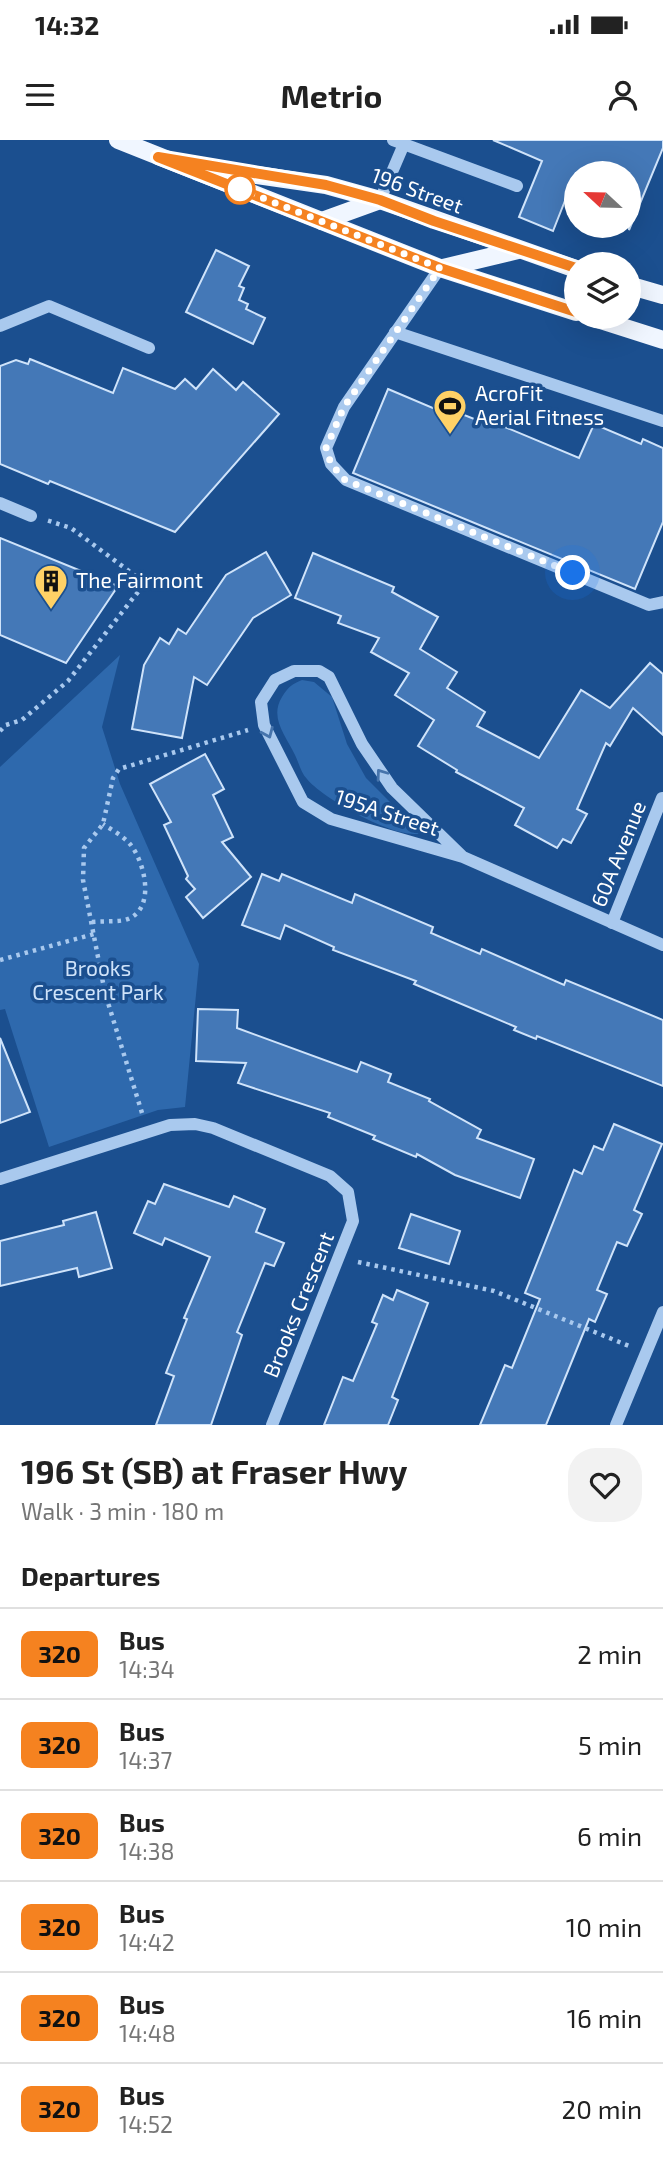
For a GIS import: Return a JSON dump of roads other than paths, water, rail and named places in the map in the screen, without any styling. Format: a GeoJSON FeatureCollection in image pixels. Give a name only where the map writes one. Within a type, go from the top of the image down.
{"type":"FeatureCollection","features":[{"type":"Feature","properties":{"kind":"main road","name":"196 Street"},"geometry":{"type":"LineString","coordinates":[[118,140],[440,268],[564,308]]}},
{"type":"Feature","properties":{"kind":"main road","name":"196 Street"},"geometry":{"type":"LineString","coordinates":[[158,157],[326,185],[380,200],[564,264]]}},
{"type":"Feature","properties":{"kind":"main road"},"geometry":{"type":"LineString","coordinates":[[322,222],[380,200]]}},
{"type":"Feature","properties":{"kind":"main road"},"geometry":{"type":"LineString","coordinates":[[440,268],[518,250]]}},
{"type":"Feature","properties":{"kind":"main road"},"geometry":{"type":"LineString","coordinates":[[641,289],[663,296]]}},
{"type":"Feature","properties":{"kind":"main road"},"geometry":{"type":"LineString","coordinates":[[629,329],[663,340]]}},
{"type":"Feature","properties":{"kind":"street"},"geometry":{"type":"LineString","coordinates":[[380,200],[398,142],[517,186]]}},
{"type":"Feature","properties":{"kind":"street"},"geometry":{"type":"LineString","coordinates":[[440,268],[344,407],[326,448],[331,464],[345,480],[649,605],[663,602]]}},
{"type":"Feature","properties":{"kind":"street"},"geometry":{"type":"LineString","coordinates":[[0,326],[49,306],[149,348]]}},
{"type":"Feature","properties":{"kind":"street"},"geometry":{"type":"LineString","coordinates":[[395,332],[663,421]]}},
{"type":"Feature","properties":{"kind":"street"},"geometry":{"type":"LineString","coordinates":[[0,503],[31,516]]}},
{"type":"Feature","properties":{"kind":"street","name":"195A Street"},"geometry":{"type":"LineString","coordinates":[[464,857],[392,788],[370,759],[329,677],[319,671],[293,671],[268,688],[261,702],[264,725],[303,802],[331,819],[464,857],[663,945]]}},
{"type":"Feature","properties":{"kind":"street","name":"60A Avenue"},"geometry":{"type":"LineString","coordinates":[[612,923],[662,798]]}},
{"type":"Feature","properties":{"kind":"street","name":"Brooks Crescent"},"geometry":{"type":"LineString","coordinates":[[0,1179],[170,1125],[195,1124],[330,1176],[348,1192],[353,1221],[272,1425]]}},
{"type":"Feature","properties":{"kind":"street"},"geometry":{"type":"LineString","coordinates":[[616,1425],[663,1312]]}},
{"type":"Feature","properties":{"kind":"place","name":"AcroFit Aerial Fitness"},"geometry":{"type":"Point","coordinates":[450,436]}},
{"type":"Feature","properties":{"kind":"place","name":"The Fairmont"},"geometry":{"type":"Point","coordinates":[51,611]}},
{"type":"Feature","properties":{"kind":"park label","name":"Brooks Crescent Park"},"geometry":{"type":"Point","coordinates":[98,981]}}]}
